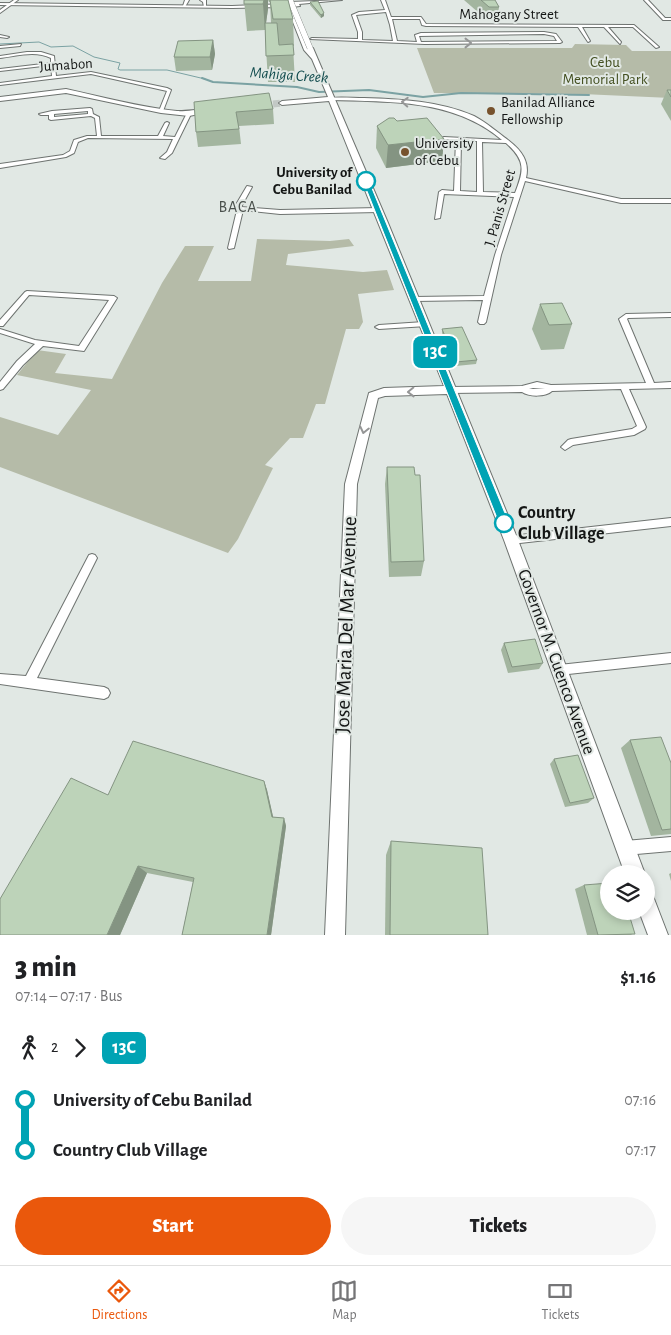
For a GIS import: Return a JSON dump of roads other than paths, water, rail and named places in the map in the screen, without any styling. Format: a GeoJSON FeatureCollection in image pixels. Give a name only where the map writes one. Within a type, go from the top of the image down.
{"type":"FeatureCollection","features":[{"type":"Feature","properties":{"kind":"main road"},"geometry":{"type":"LineString","coordinates":[[0,4],[205,6],[288,1],[304,4],[316,1],[340,0]]}},
{"type":"Feature","properties":{"kind":"main road"},"geometry":{"type":"LineString","coordinates":[[288,1],[307,50],[316,62]]}},
{"type":"Feature","properties":{"kind":"main road"},"geometry":{"type":"LineString","coordinates":[[288,1],[316,62]]}},
{"type":"Feature","properties":{"kind":"main road"},"geometry":{"type":"LineString","coordinates":[[297,4],[315,40],[316,62]]}},
{"type":"Feature","properties":{"kind":"main road"},"geometry":{"type":"LineString","coordinates":[[296,21],[304,21]]}},
{"type":"Feature","properties":{"kind":"main road","name":"Governor M. Cuenco Avenue"},"geometry":{"type":"LineString","coordinates":[[316,62],[379,210],[511,540],[632,865]]}},
{"type":"Feature","properties":{"kind":"main road"},"geometry":{"type":"LineString","coordinates":[[0,99],[66,91],[161,111],[189,114],[215,111]]}},
{"type":"Feature","properties":{"kind":"main road"},"geometry":{"type":"LineString","coordinates":[[282,103],[316,100],[330,95],[341,100]]}},
{"type":"Feature","properties":{"kind":"main road","name":"Jose Maria Del Mar Avenue"},"geometry":{"type":"LineString","coordinates":[[335,935],[351,484],[373,396],[384,392],[450,390]]}},
{"type":"Feature","properties":{"kind":"main road"},"geometry":{"type":"LineString","coordinates":[[652,920],[658,935]]}},
{"type":"Feature","properties":{"kind":"street"},"geometry":{"type":"LineString","coordinates":[[0,12],[16,0]]}},
{"type":"Feature","properties":{"kind":"street"},"geometry":{"type":"LineString","coordinates":[[186,6],[187,0]]}},
{"type":"Feature","properties":{"kind":"street"},"geometry":{"type":"LineString","coordinates":[[202,0],[205,6]]}},
{"type":"Feature","properties":{"kind":"street"},"geometry":{"type":"LineString","coordinates":[[383,0],[394,41]]}},
{"type":"Feature","properties":{"kind":"street"},"geometry":{"type":"LineString","coordinates":[[646,0],[664,19],[671,19]]}},
{"type":"Feature","properties":{"kind":"street"},"geometry":{"type":"LineString","coordinates":[[360,40],[360,32],[354,15],[386,11]]}},
{"type":"Feature","properties":{"kind":"street","name":"Mahogany Street"},"geometry":{"type":"LineString","coordinates":[[389,18],[421,18],[423,24],[426,25],[634,26],[657,47]]}},
{"type":"Feature","properties":{"kind":"street"},"geometry":{"type":"LineString","coordinates":[[579,25],[588,41]]}},
{"type":"Feature","properties":{"kind":"street"},"geometry":{"type":"LineString","coordinates":[[605,26],[620,43]]}},
{"type":"Feature","properties":{"kind":"street"},"geometry":{"type":"LineString","coordinates":[[315,40],[360,40],[420,42],[545,44],[560,42],[555,35],[544,34],[421,34],[417,35],[420,42]]}},
{"type":"Feature","properties":{"kind":"street"},"geometry":{"type":"LineString","coordinates":[[0,36],[8,37]]}},
{"type":"Feature","properties":{"kind":"street"},"geometry":{"type":"LineString","coordinates":[[0,47],[20,45]]}},
{"type":"Feature","properties":{"kind":"street"},"geometry":{"type":"LineString","coordinates":[[0,57],[42,53],[52,57],[54,77]]}},
{"type":"Feature","properties":{"kind":"street"},"geometry":{"type":"LineString","coordinates":[[0,70],[53,64]]}},
{"type":"Feature","properties":{"kind":"street","name":"Jumabon"},"geometry":{"type":"LineString","coordinates":[[0,84],[91,73],[169,90],[161,111]]}},
{"type":"Feature","properties":{"kind":"street","name":"J. Panis Street"},"geometry":{"type":"LineString","coordinates":[[341,100],[412,102],[452,110],[482,121],[508,142],[524,159],[525,170],[486,298],[482,322]]}},
{"type":"Feature","properties":{"kind":"street"},"geometry":{"type":"LineString","coordinates":[[41,114],[52,112],[51,120],[92,115],[98,117],[99,136]]}},
{"type":"Feature","properties":{"kind":"street"},"geometry":{"type":"LineString","coordinates":[[163,158],[169,153],[189,114]]}},
{"type":"Feature","properties":{"kind":"street"},"geometry":{"type":"LineString","coordinates":[[160,137],[168,123]]}},
{"type":"Feature","properties":{"kind":"street"},"geometry":{"type":"LineString","coordinates":[[0,166],[64,156],[72,152],[76,140],[87,137],[176,138]]}},
{"type":"Feature","properties":{"kind":"street"},"geometry":{"type":"LineString","coordinates":[[444,138],[508,142]]}},
{"type":"Feature","properties":{"kind":"street"},"geometry":{"type":"LineString","coordinates":[[457,192],[459,139]]}},
{"type":"Feature","properties":{"kind":"street"},"geometry":{"type":"LineString","coordinates":[[479,140],[480,194]]}},
{"type":"Feature","properties":{"kind":"street"},"geometry":{"type":"LineString","coordinates":[[522,179],[621,201],[671,201]]}},
{"type":"Feature","properties":{"kind":"street"},"geometry":{"type":"LineString","coordinates":[[231,248],[240,209],[237,208],[249,187]]}},
{"type":"Feature","properties":{"kind":"street"},"geometry":{"type":"LineString","coordinates":[[437,218],[442,192],[516,195]]}},
{"type":"Feature","properties":{"kind":"street"},"geometry":{"type":"LineString","coordinates":[[240,209],[280,212],[379,210]]}},
{"type":"Feature","properties":{"kind":"street"},"geometry":{"type":"LineString","coordinates":[[0,324],[27,292],[114,298],[81,350],[41,343],[0,331]]}},
{"type":"Feature","properties":{"kind":"street"},"geometry":{"type":"LineString","coordinates":[[414,299],[486,298]]}},
{"type":"Feature","properties":{"kind":"street"},"geometry":{"type":"LineString","coordinates":[[651,386],[623,319],[626,316],[671,315]]}},
{"type":"Feature","properties":{"kind":"street"},"geometry":{"type":"LineString","coordinates":[[379,327],[424,324]]}},
{"type":"Feature","properties":{"kind":"street"},"geometry":{"type":"LineString","coordinates":[[0,387],[20,363],[41,343]]}},
{"type":"Feature","properties":{"kind":"street"},"geometry":{"type":"LineString","coordinates":[[450,390],[524,389],[527,392],[546,392],[550,388],[671,385]]}},
{"type":"Feature","properties":{"kind":"street"},"geometry":{"type":"LineString","coordinates":[[565,447],[571,442],[634,432],[642,427],[624,387]]}},
{"type":"Feature","properties":{"kind":"street"},"geometry":{"type":"LineString","coordinates":[[511,540],[671,522]]}},
{"type":"Feature","properties":{"kind":"street"},"geometry":{"type":"LineString","coordinates":[[29,682],[92,558]]}},
{"type":"Feature","properties":{"kind":"street"},"geometry":{"type":"LineString","coordinates":[[559,670],[671,658]]}},
{"type":"Feature","properties":{"kind":"street"},"geometry":{"type":"LineString","coordinates":[[0,679],[104,694]]}},
{"type":"Feature","properties":{"kind":"street"},"geometry":{"type":"LineString","coordinates":[[626,848],[671,844]]}},
{"type":"Feature","properties":{"kind":"waterway","name":"Mahiga Creek"},"geometry":{"type":"LineString","coordinates":[[0,44],[39,42],[51,47],[73,46],[94,57],[120,63],[118,69],[120,70],[167,70],[204,79]]}},
{"type":"Feature","properties":{"kind":"waterway","name":"Mahiga Creek"},"geometry":{"type":"LineString","coordinates":[[204,79],[213,82],[297,87],[319,92],[369,90],[423,97],[461,93],[589,95]]}},
{"type":"Feature","properties":{"kind":"tunnel"},"geometry":{"type":"LineString","coordinates":[[273,104],[282,103]]}},
{"type":"Feature","properties":{"kind":"place","name":"Banilad Alliance Fellowship"},"geometry":{"type":"Point","coordinates":[491,111]}},
{"type":"Feature","properties":{"kind":"place","name":"University of Cebu"},"geometry":{"type":"Point","coordinates":[405,152]}},
{"type":"Feature","properties":{"kind":"place","name":"University of Cebu Banilad"},"geometry":{"type":"Point","coordinates":[366,181]}},
{"type":"Feature","properties":{"kind":"place","name":"Country Club Village"},"geometry":{"type":"Point","coordinates":[504,523]}},
{"type":"Feature","properties":{"kind":"district","name":"BACA"},"geometry":{"type":"Point","coordinates":[238,207]}},
{"type":"Feature","properties":{"kind":"park label","name":"Cebu Memorial Park"},"geometry":{"type":"Point","coordinates":[605,70]}}]}
